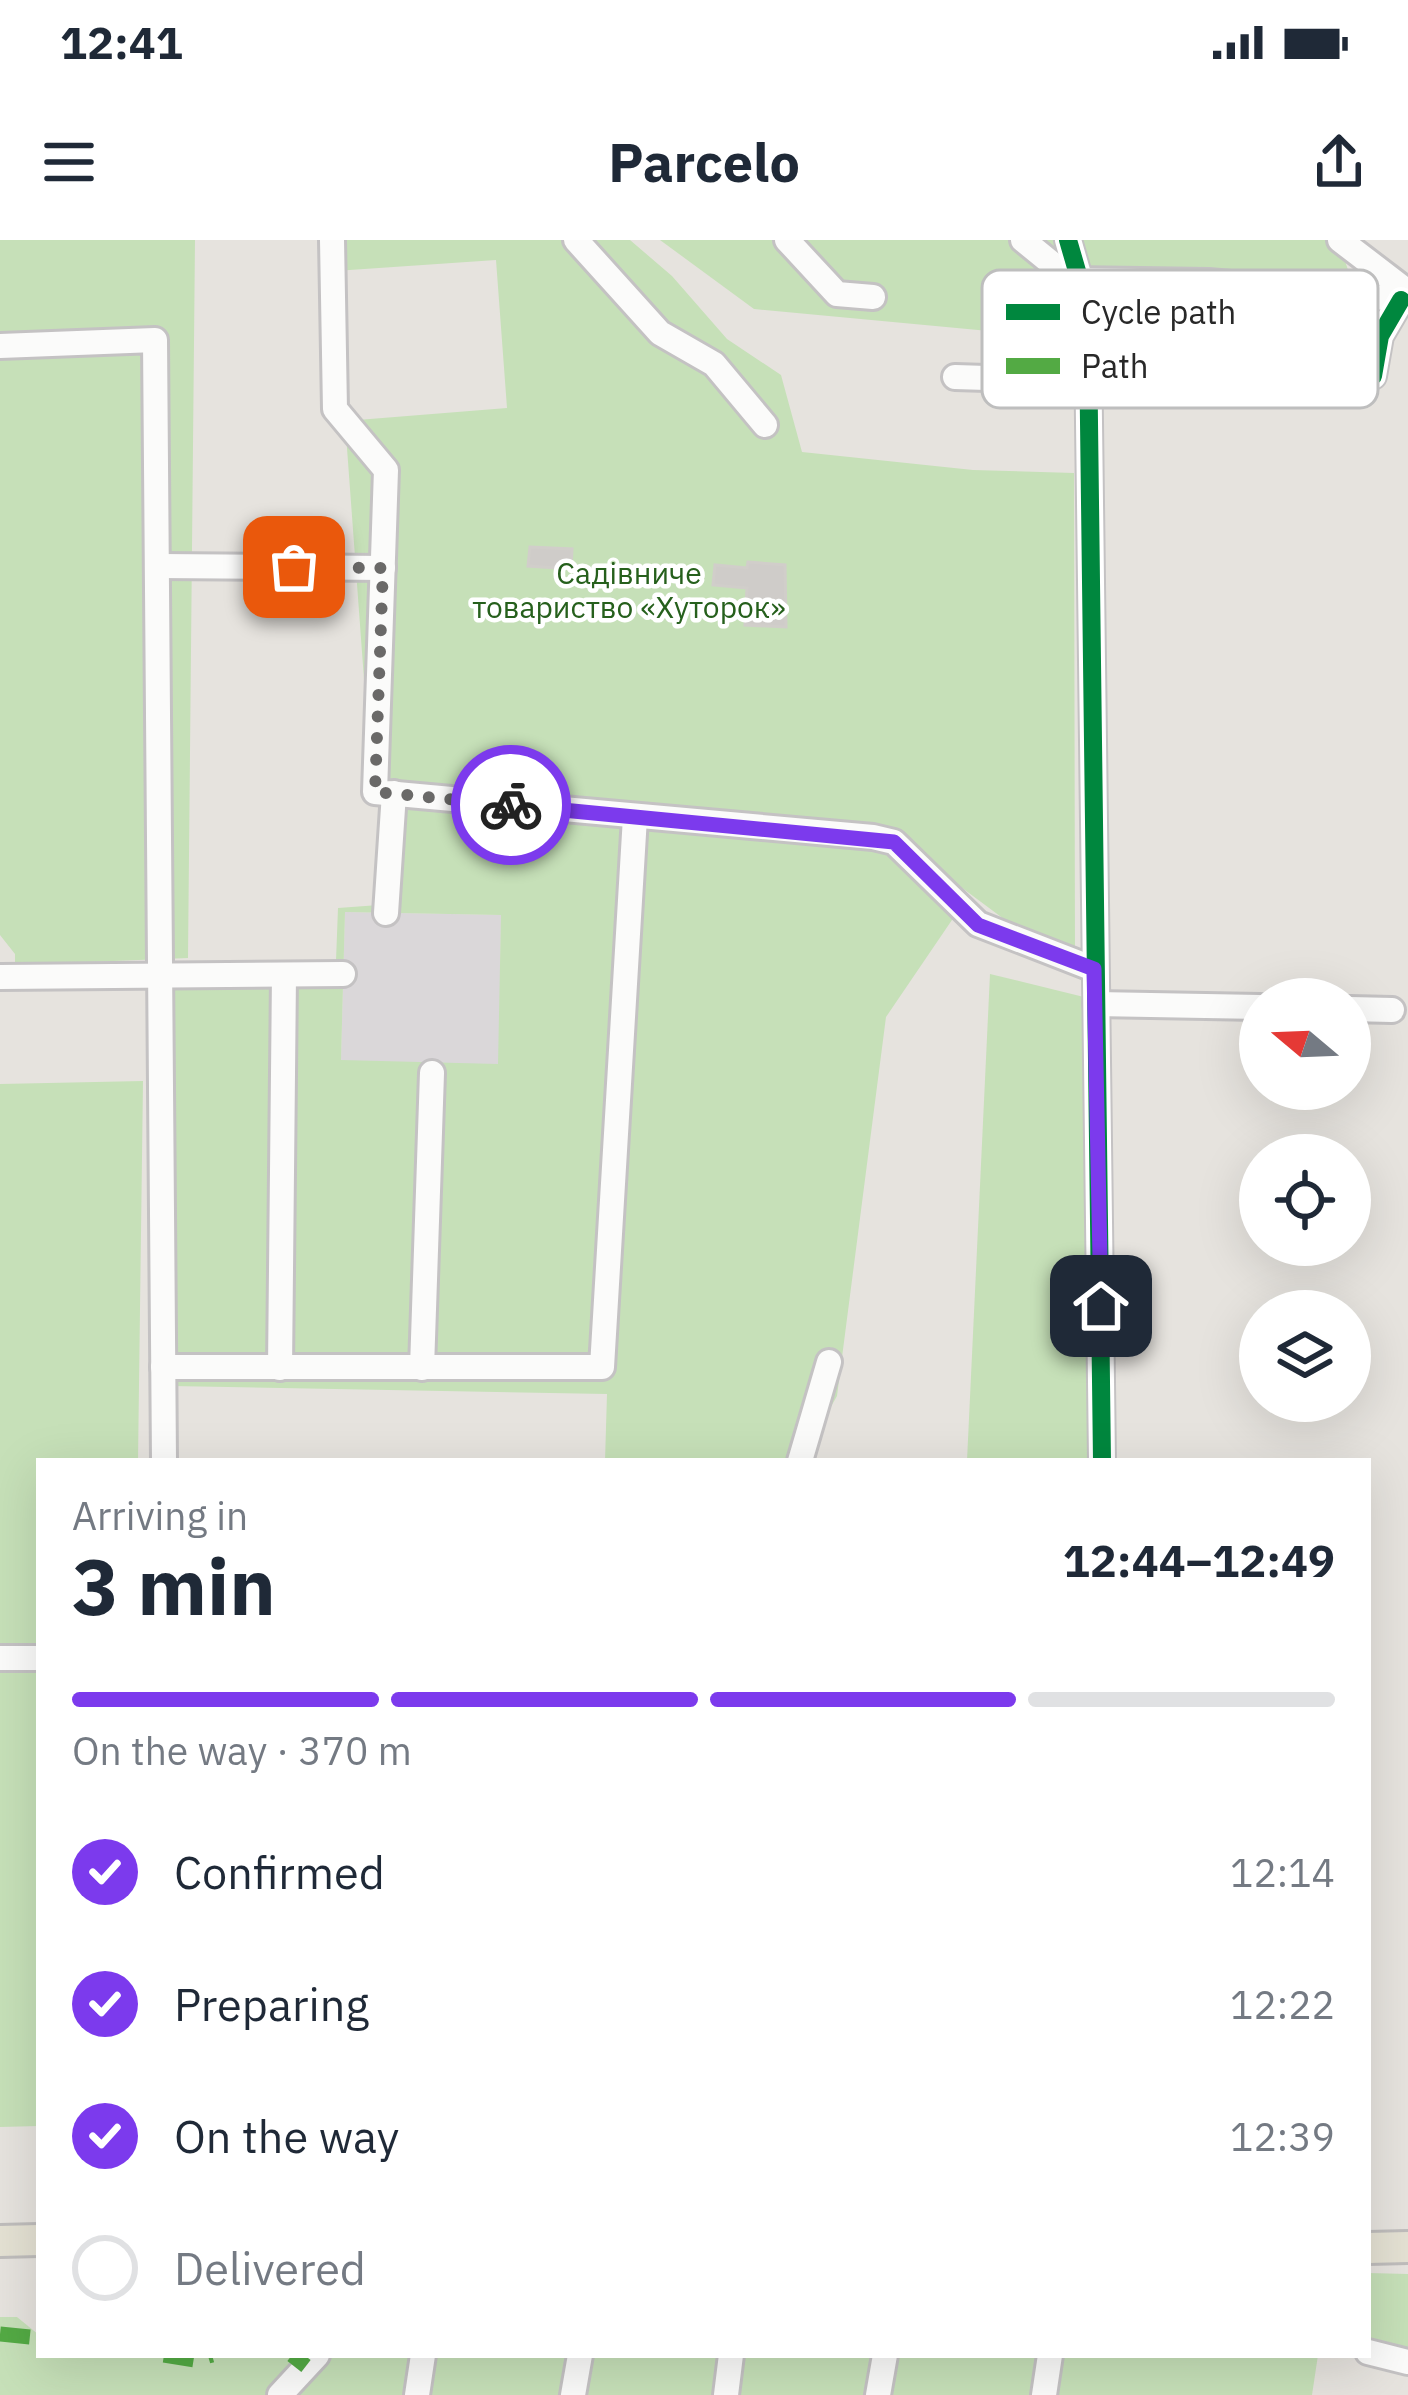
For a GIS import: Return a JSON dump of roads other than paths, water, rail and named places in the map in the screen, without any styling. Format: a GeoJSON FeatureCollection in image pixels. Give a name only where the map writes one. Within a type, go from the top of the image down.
{"type":"FeatureCollection","features":[{"type":"Feature","properties":{"kind":"main road"},"geometry":{"type":"LineString","coordinates":[[0,2240],[36,2240]]}},
{"type":"Feature","properties":{"kind":"main road"},"geometry":{"type":"LineString","coordinates":[[1371,2248],[1408,2247]]}},
{"type":"Feature","properties":{"kind":"street"},"geometry":{"type":"LineString","coordinates":[[332,240],[335,409],[386,470],[375,792],[894,842],[978,925],[1094,969]]}},
{"type":"Feature","properties":{"kind":"street"},"geometry":{"type":"LineString","coordinates":[[576,240],[659,333],[714,364],[765,425]]}},
{"type":"Feature","properties":{"kind":"street"},"geometry":{"type":"LineString","coordinates":[[787,240],[837,294],[873,297]]}},
{"type":"Feature","properties":{"kind":"street"},"geometry":{"type":"LineString","coordinates":[[1023,240],[1063,270]]}},
{"type":"Feature","properties":{"kind":"street"},"geometry":{"type":"LineString","coordinates":[[1069,240],[1074,270]]}},
{"type":"Feature","properties":{"kind":"street"},"geometry":{"type":"LineString","coordinates":[[1340,240],[1375,270]]}},
{"type":"Feature","properties":{"kind":"street"},"geometry":{"type":"LineString","coordinates":[[1378,273],[1406,297],[1380,336],[1378,347]]}},
{"type":"Feature","properties":{"kind":"street"},"geometry":{"type":"LineString","coordinates":[[0,346],[155,340],[164,1458]]}},
{"type":"Feature","properties":{"kind":"street"},"geometry":{"type":"LineString","coordinates":[[956,377],[982,378]]}},
{"type":"Feature","properties":{"kind":"street"},"geometry":{"type":"LineString","coordinates":[[1087,408],[1102,1458]]}},
{"type":"Feature","properties":{"kind":"street"},"geometry":{"type":"LineString","coordinates":[[160,566],[383,568]]}},
{"type":"Feature","properties":{"kind":"street"},"geometry":{"type":"LineString","coordinates":[[386,913],[394,794]]}},
{"type":"Feature","properties":{"kind":"street"},"geometry":{"type":"LineString","coordinates":[[163,1367],[602,1367],[635,817]]}},
{"type":"Feature","properties":{"kind":"street"},"geometry":{"type":"LineString","coordinates":[[0,977],[344,974]]}},
{"type":"Feature","properties":{"kind":"street"},"geometry":{"type":"LineString","coordinates":[[280,1368],[284,975]]}},
{"type":"Feature","properties":{"kind":"street"},"geometry":{"type":"LineString","coordinates":[[1096,1004],[1239,1007]]}},
{"type":"Feature","properties":{"kind":"street"},"geometry":{"type":"LineString","coordinates":[[1371,1010],[1392,1010]]}},
{"type":"Feature","properties":{"kind":"street"},"geometry":{"type":"LineString","coordinates":[[422,1368],[432,1073]]}},
{"type":"Feature","properties":{"kind":"street"},"geometry":{"type":"LineString","coordinates":[[801,1458],[829,1362]]}},
{"type":"Feature","properties":{"kind":"street"},"geometry":{"type":"LineString","coordinates":[[0,1658],[36,1658]]}},
{"type":"Feature","properties":{"kind":"street"},"geometry":{"type":"LineString","coordinates":[[1371,2353],[1408,2362]]}},
{"type":"Feature","properties":{"kind":"street"},"geometry":{"type":"LineString","coordinates":[[280,2395],[314,2358]]}},
{"type":"Feature","properties":{"kind":"street"},"geometry":{"type":"LineString","coordinates":[[417,2395],[423,2358]]}},
{"type":"Feature","properties":{"kind":"street"},"geometry":{"type":"LineString","coordinates":[[573,2395],[579,2358]]}},
{"type":"Feature","properties":{"kind":"street"},"geometry":{"type":"LineString","coordinates":[[726,2395],[731,2358]]}},
{"type":"Feature","properties":{"kind":"street"},"geometry":{"type":"LineString","coordinates":[[878,2395],[884,2358]]}},
{"type":"Feature","properties":{"kind":"street"},"geometry":{"type":"LineString","coordinates":[[1044,2395],[1050,2358]]}},
{"type":"Feature","properties":{"kind":"park label","name":"Садівниче товариство «Хуторок»"},"geometry":{"type":"Point","coordinates":[629,591]}}]}
